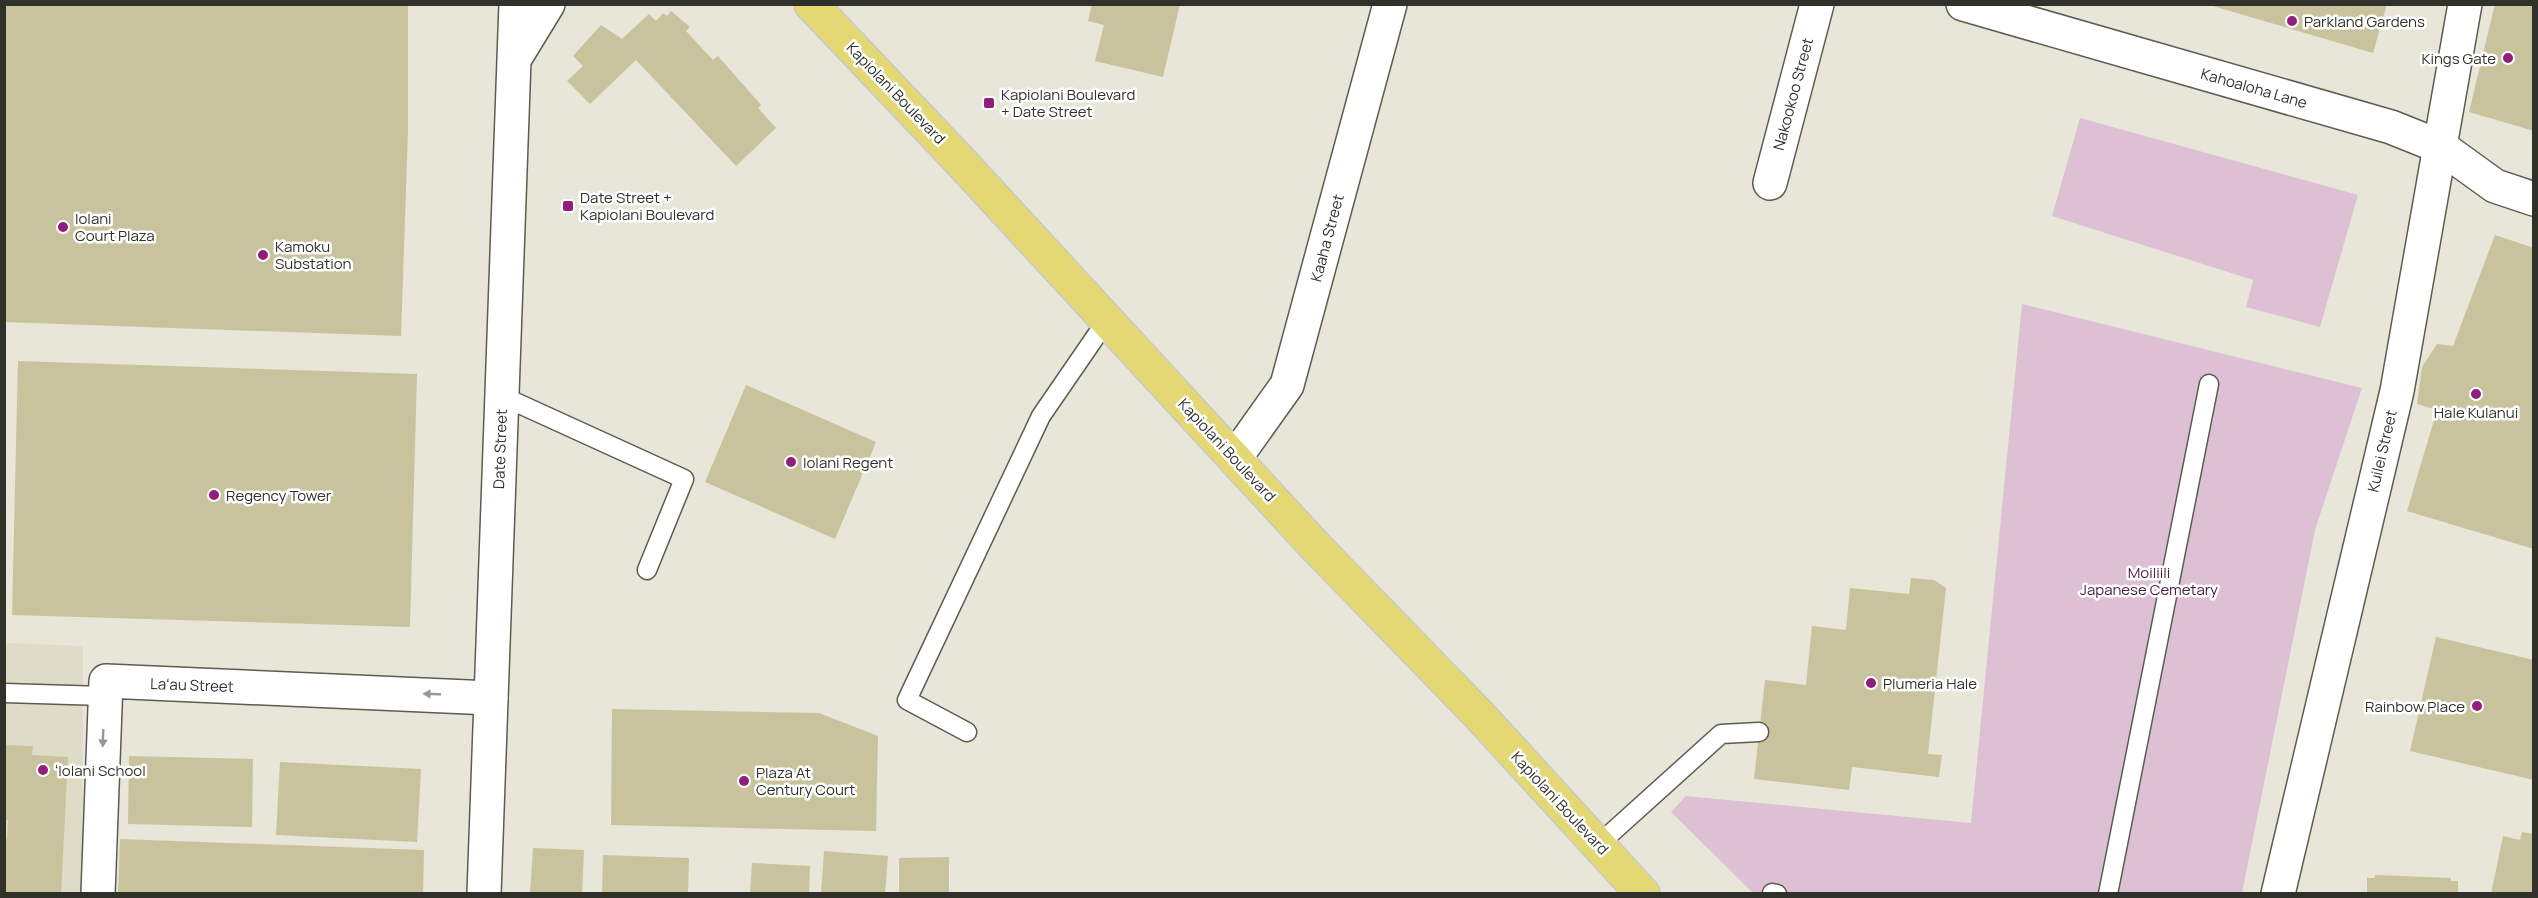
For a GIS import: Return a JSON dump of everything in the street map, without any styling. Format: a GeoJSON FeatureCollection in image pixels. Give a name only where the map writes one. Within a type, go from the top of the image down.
{"type":"FeatureCollection","features":[{"type":"Feature","properties":{"kind":"main road","name":"Kapiolani Boulevard"},"geometry":{"type":"LineString","coordinates":[[820,10],[1315,546],[1481,717],[1643,894]]}},
{"type":"Feature","properties":{"kind":"street"},"geometry":{"type":"LineString","coordinates":[[513,62],[548,4]]}},
{"type":"Feature","properties":{"kind":"street","name":"Kaaha Street"},"geometry":{"type":"LineString","coordinates":[[1234,458],[1287,385],[1390,4]]}},
{"type":"Feature","properties":{"kind":"street","name":"Nakookoo Street"},"geometry":{"type":"LineString","coordinates":[[1770,183],[1817,4]]}},
{"type":"Feature","properties":{"kind":"street","name":"Kahoaloha Lane"},"geometry":{"type":"LineString","coordinates":[[1963,4],[2391,127],[2441,147],[2495,186],[2534,199]]}},
{"type":"Feature","properties":{"kind":"street","name":"Kuilei Street"},"geometry":{"type":"LineString","coordinates":[[2278,894],[2397,391],[2465,4]]}},
{"type":"Feature","properties":{"kind":"street","name":"Date Street"},"geometry":{"type":"LineString","coordinates":[[484,894],[514,8]]}},
{"type":"Feature","properties":{"kind":"street","name":"Laʻau Street"},"geometry":{"type":"LineString","coordinates":[[104,696],[106,681],[491,698]]}},
{"type":"Feature","properties":{"kind":"street"},"geometry":{"type":"LineString","coordinates":[[98,894],[104,696]]}},
{"type":"Feature","properties":{"kind":"lane"},"geometry":{"type":"LineString","coordinates":[[967,732],[907,700],[1041,416],[1107,320]]}},
{"type":"Feature","properties":{"kind":"lane"},"geometry":{"type":"LineString","coordinates":[[2108,894],[2209,384]]}},
{"type":"Feature","properties":{"kind":"lane"},"geometry":{"type":"LineString","coordinates":[[502,396],[684,479],[647,570]]}},
{"type":"Feature","properties":{"kind":"lane"},"geometry":{"type":"LineString","coordinates":[[4,693],[104,696]]}},
{"type":"Feature","properties":{"kind":"lane"},"geometry":{"type":"LineString","coordinates":[[1599,844],[1721,734],[1759,732]]}},
{"type":"Feature","properties":{"kind":"lane"},"geometry":{"type":"LineString","coordinates":[[1772,893],[1777,894]]}},
{"type":"Feature","properties":{"kind":"shaded area","name":"ʻIolani School"},"geometry":{"type":"Polygon","coordinates":[[[5,643],[83,646],[82,893],[5,894],[5,643]]]}},
{"type":"Feature","properties":{"kind":"green space"},"geometry":{"type":"Polygon","coordinates":[[[2080,118],[2358,195],[2320,327],[2246,307],[2258,262],[2253,280],[2052,216],[2080,118]]]}},
{"type":"Feature","properties":{"kind":"green space","name":"Moiliili Japanese Cemetary"},"geometry":{"type":"Polygon","coordinates":[[[2022,304],[2362,388],[2315,530],[2242,893],[1753,893],[1671,812],[1686,796],[1971,823],[2022,304]]]}},
{"type":"Feature","properties":{"kind":"building"},"geometry":{"type":"Polygon","coordinates":[[[4,4],[408,4],[408,131],[401,336],[4,322],[4,4]]]}},
{"type":"Feature","properties":{"kind":"building"},"geometry":{"type":"Polygon","coordinates":[[[1092,4],[1180,4],[1163,77],[1095,61],[1104,25],[1088,21],[1092,4]]]}},
{"type":"Feature","properties":{"kind":"building"},"geometry":{"type":"Polygon","coordinates":[[[2206,4],[2387,4],[2373,53],[2206,4]]]}},
{"type":"Feature","properties":{"kind":"building","name":"Kings Gate"},"geometry":{"type":"Polygon","coordinates":[[[2495,4],[2534,4],[2534,131],[2469,112],[2495,4]]]}},
{"type":"Feature","properties":{"kind":"building"},"geometry":{"type":"Polygon","coordinates":[[[671,11],[690,27],[686,31],[713,60],[718,56],[761,105],[758,108],[776,128],[736,166],[636,60],[590,104],[567,81],[583,66],[573,56],[601,25],[622,39],[649,14],[656,21],[663,13],[667,16],[671,11]]]}},
{"type":"Feature","properties":{"kind":"building","name":"Hale Kulanui"},"geometry":{"type":"Polygon","coordinates":[[[2495,235],[2534,248],[2534,549],[2407,511],[2437,410],[2417,404],[2422,367],[2437,344],[2453,346],[2495,235]]]}},
{"type":"Feature","properties":{"kind":"building","name":"Regency Tower"},"geometry":{"type":"Polygon","coordinates":[[[18,361],[417,374],[410,627],[12,615],[18,361]]]}},
{"type":"Feature","properties":{"kind":"building","name":"Iolani Regent"},"geometry":{"type":"Polygon","coordinates":[[[746,385],[876,442],[835,539],[705,482],[746,385]]]}},
{"type":"Feature","properties":{"kind":"building","name":"Plumeria Hale"},"geometry":{"type":"Polygon","coordinates":[[[1911,578],[1934,580],[1946,588],[1928,754],[1942,755],[1939,777],[1852,767],[1849,790],[1754,779],[1765,680],[1806,685],[1812,626],[1846,630],[1850,588],[1909,594],[1911,578]]]}},
{"type":"Feature","properties":{"kind":"building","name":"Rainbow Place"},"geometry":{"type":"Polygon","coordinates":[[[2436,637],[2534,660],[2534,780],[2410,751],[2436,637]]]}},
{"type":"Feature","properties":{"kind":"building","name":"Plaza At Century Court"},"geometry":{"type":"Polygon","coordinates":[[[612,709],[819,713],[878,736],[876,831],[611,825],[612,709]]]}},
{"type":"Feature","properties":{"kind":"building"},"geometry":{"type":"Polygon","coordinates":[[[4,745],[33,746],[32,755],[68,757],[61,894],[4,894],[4,839],[7,839],[8,820],[4,820],[4,745]]]}},
{"type":"Feature","properties":{"kind":"building"},"geometry":{"type":"Polygon","coordinates":[[[129,756],[253,759],[252,827],[128,824],[129,756]]]}},
{"type":"Feature","properties":{"kind":"building"},"geometry":{"type":"Polygon","coordinates":[[[280,762],[421,769],[417,842],[276,835],[280,762]]]}},
{"type":"Feature","properties":{"kind":"building"},"geometry":{"type":"Polygon","coordinates":[[[2522,832],[2534,834],[2534,894],[2491,894],[2503,836],[2520,840],[2522,832]]]}},
{"type":"Feature","properties":{"kind":"building"},"geometry":{"type":"Polygon","coordinates":[[[120,839],[424,850],[423,894],[118,894],[120,839]]]}},
{"type":"Feature","properties":{"kind":"building"},"geometry":{"type":"Polygon","coordinates":[[[533,848],[584,850],[582,894],[530,894],[533,848]]]}},
{"type":"Feature","properties":{"kind":"building"},"geometry":{"type":"Polygon","coordinates":[[[824,851],[888,856],[885,894],[821,894],[824,851]]]}},
{"type":"Feature","properties":{"kind":"building"},"geometry":{"type":"Polygon","coordinates":[[[603,855],[689,858],[688,894],[602,894],[603,855]]]}},
{"type":"Feature","properties":{"kind":"building"},"geometry":{"type":"Polygon","coordinates":[[[949,857],[949,894],[899,894],[899,858],[949,857]]]}},
{"type":"Feature","properties":{"kind":"building"},"geometry":{"type":"Polygon","coordinates":[[[752,863],[810,866],[809,894],[750,894],[752,863]]]}},
{"type":"Feature","properties":{"kind":"building"},"geometry":{"type":"Polygon","coordinates":[[[2375,875],[2451,878],[2451,881],[2458,881],[2458,894],[2367,894],[2367,878],[2375,878],[2375,875]]]}},
{"type":"Feature","properties":{"kind":"place","name":"Parkland Gardens"},"geometry":{"type":"Point","coordinates":[2292,21]}},
{"type":"Feature","properties":{"kind":"place","name":"Kings Gate"},"geometry":{"type":"Point","coordinates":[2508,58]}},
{"type":"Feature","properties":{"kind":"place","name":"Kapiolani Boulevard + Date Street"},"geometry":{"type":"Point","coordinates":[989,103]}},
{"type":"Feature","properties":{"kind":"place","name":"Date Street + Kapiolani Boulevard"},"geometry":{"type":"Point","coordinates":[568,206]}},
{"type":"Feature","properties":{"kind":"place","name":"Iolani Court Plaza"},"geometry":{"type":"Point","coordinates":[63,227]}},
{"type":"Feature","properties":{"kind":"place","name":"Kamoku Substation"},"geometry":{"type":"Point","coordinates":[263,255]}},
{"type":"Feature","properties":{"kind":"place","name":"Hale Kulanui"},"geometry":{"type":"Point","coordinates":[2476,394]}},
{"type":"Feature","properties":{"kind":"place","name":"Iolani Regent"},"geometry":{"type":"Point","coordinates":[791,462]}},
{"type":"Feature","properties":{"kind":"place","name":"Regency Tower"},"geometry":{"type":"Point","coordinates":[214,495]}},
{"type":"Feature","properties":{"kind":"place","name":"Plumeria Hale"},"geometry":{"type":"Point","coordinates":[1871,683]}},
{"type":"Feature","properties":{"kind":"place","name":"Rainbow Place"},"geometry":{"type":"Point","coordinates":[2477,706]}},
{"type":"Feature","properties":{"kind":"place","name":"ʻIolani School"},"geometry":{"type":"Point","coordinates":[43,770]}},
{"type":"Feature","properties":{"kind":"place","name":"Plaza At Century Court"},"geometry":{"type":"Point","coordinates":[744,781]}}]}
